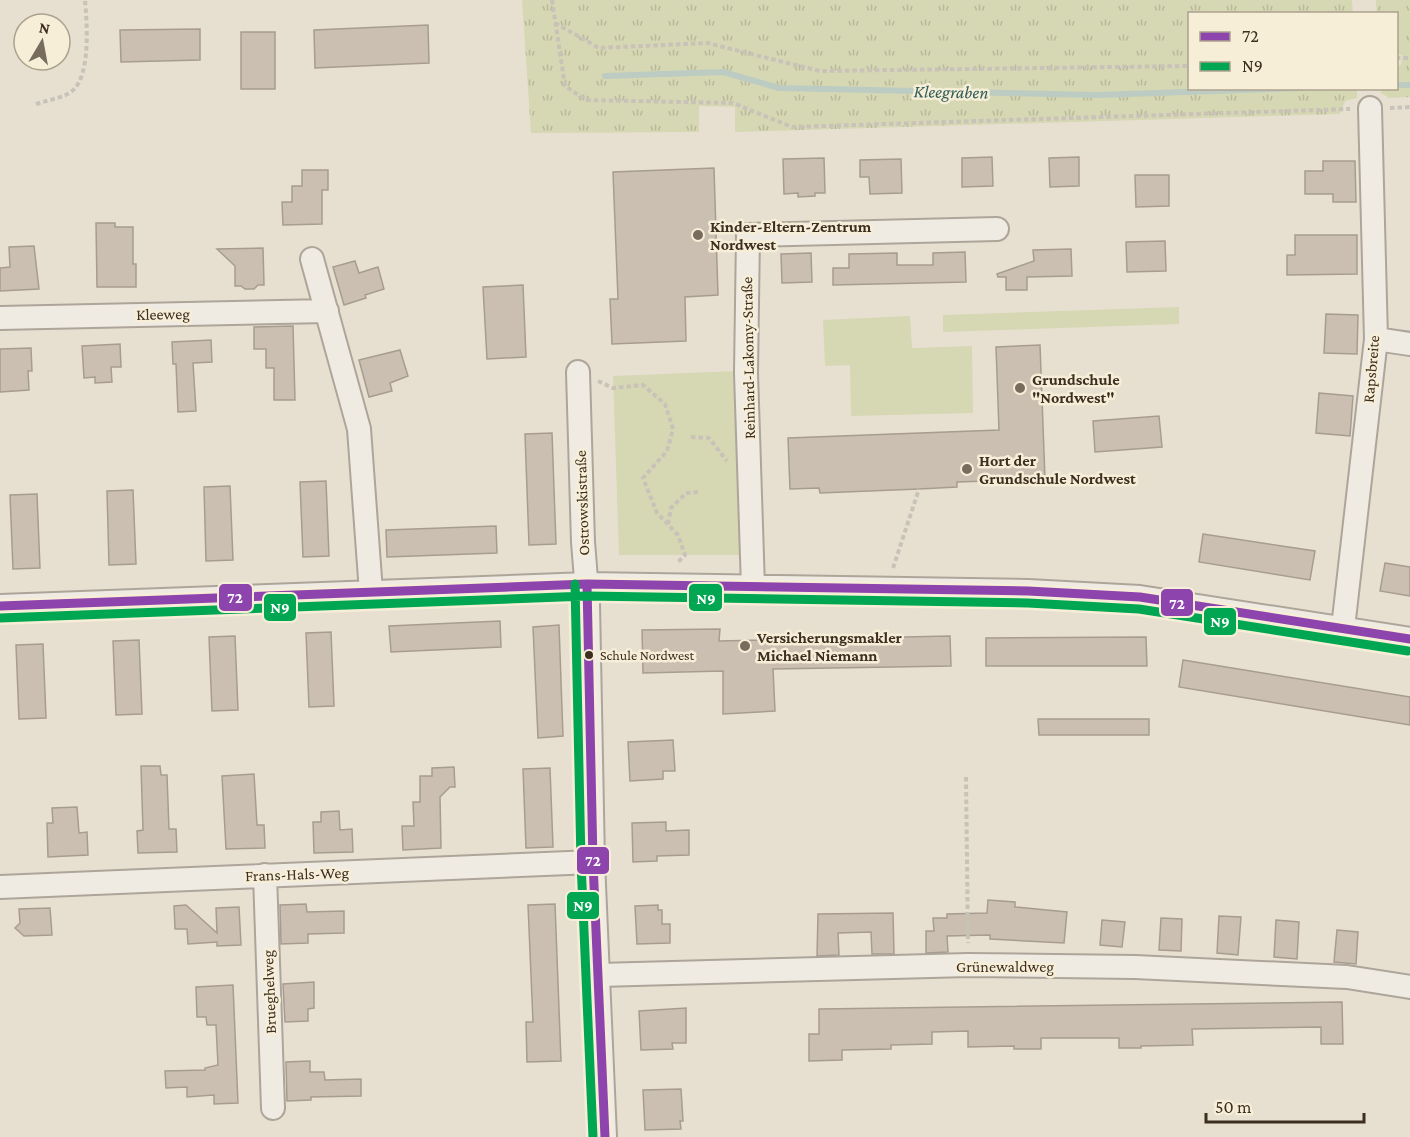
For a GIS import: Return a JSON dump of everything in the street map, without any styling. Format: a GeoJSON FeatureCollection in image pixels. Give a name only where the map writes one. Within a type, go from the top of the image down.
{"type":"FeatureCollection","features":[{"type":"Feature","properties":{"kind":"street","name":"Rapsbreite"},"geometry":{"type":"LineString","coordinates":[[1343,628],[1376,339],[1370,108]]}},
{"type":"Feature","properties":{"kind":"street","name":"Reinhard-Lakomy-Straße"},"geometry":{"type":"LineString","coordinates":[[753,587],[746,373],[748,235],[997,229]]}},
{"type":"Feature","properties":{"kind":"street"},"geometry":{"type":"LineString","coordinates":[[312,259],[359,429],[371,592]]}},
{"type":"Feature","properties":{"kind":"street","name":"Kleeweg"},"geometry":{"type":"LineString","coordinates":[[0,318],[327,311]]}},
{"type":"Feature","properties":{"kind":"street"},"geometry":{"type":"LineString","coordinates":[[1376,339],[1410,344]]}},
{"type":"Feature","properties":{"kind":"street","name":"Ostrowskistraße"},"geometry":{"type":"LineString","coordinates":[[578,372],[587,584],[593,862],[605,1137]]}},
{"type":"Feature","properties":{"kind":"street"},"geometry":{"type":"LineString","coordinates":[[0,606],[587,584],[1017,591],[1140,597],[1410,639]]}},
{"type":"Feature","properties":{"kind":"street","name":"Frans-Hals-Weg"},"geometry":{"type":"LineString","coordinates":[[0,887],[593,862]]}},
{"type":"Feature","properties":{"kind":"street","name":"Brueghelweg"},"geometry":{"type":"LineString","coordinates":[[265,875],[273,1108]]}},
{"type":"Feature","properties":{"kind":"street","name":"Grünewaldweg"},"geometry":{"type":"LineString","coordinates":[[599,975],[968,965],[1135,967],[1347,977],[1410,987]]}},
{"type":"Feature","properties":{"kind":"path"},"geometry":{"type":"LineString","coordinates":[[36,104],[72,92],[82,76],[86,50],[85,0]]}},
{"type":"Feature","properties":{"kind":"path"},"geometry":{"type":"LineString","coordinates":[[552,0],[565,86],[586,100],[733,103],[792,127],[1370,108]]}},
{"type":"Feature","properties":{"kind":"path"},"geometry":{"type":"LineString","coordinates":[[555,22],[599,48],[707,43],[820,71],[1188,66]]}},
{"type":"Feature","properties":{"kind":"path"},"geometry":{"type":"LineString","coordinates":[[578,372],[613,388],[643,385],[666,404],[673,429],[667,451],[643,478],[657,513],[678,535],[685,555],[673,568]]}},
{"type":"Feature","properties":{"kind":"path"},"geometry":{"type":"LineString","coordinates":[[691,437],[709,438],[740,478],[750,478]]}},
{"type":"Feature","properties":{"kind":"path"},"geometry":{"type":"LineString","coordinates":[[892,573],[919,489]]}},
{"type":"Feature","properties":{"kind":"path"},"geometry":{"type":"LineString","coordinates":[[668,525],[671,508],[686,493],[699,492]]}},
{"type":"Feature","properties":{"kind":"path"},"geometry":{"type":"LineString","coordinates":[[966,777],[968,965]]}},
{"type":"Feature","properties":{"kind":"green space"},"geometry":{"type":"Polygon","coordinates":[[[522,0],[1352,0],[1353,12],[1188,12],[1188,90],[1357,90],[1357,98],[1345,101],[1340,114],[735,132],[735,107],[699,106],[699,132],[531,133],[522,0]]]}},
{"type":"Feature","properties":{"kind":"green space"},"geometry":{"type":"Polygon","coordinates":[[[1376,0],[1410,0],[1410,97],[1389,98],[1381,93],[1381,90],[1398,90],[1398,66],[1401,65],[1402,55],[1398,54],[1398,12],[1377,12],[1376,0]]]}},
{"type":"Feature","properties":{"kind":"green space"},"geometry":{"type":"Polygon","coordinates":[[[1179,307],[1179,324],[943,332],[943,315],[1179,307]]]}},
{"type":"Feature","properties":{"kind":"green space"},"geometry":{"type":"Polygon","coordinates":[[[910,316],[912,348],[972,346],[973,413],[851,416],[850,365],[825,366],[823,320],[910,316]]]}},
{"type":"Feature","properties":{"kind":"green space"},"geometry":{"type":"Polygon","coordinates":[[[737,371],[742,555],[619,555],[613,376],[737,371]]]}},
{"type":"Feature","properties":{"kind":"building"},"geometry":{"type":"Polygon","coordinates":[[[428,25],[429,63],[315,68],[314,30],[428,25]]]}},
{"type":"Feature","properties":{"kind":"building"},"geometry":{"type":"Polygon","coordinates":[[[200,29],[200,60],[121,62],[120,30],[200,29]]]}},
{"type":"Feature","properties":{"kind":"building"},"geometry":{"type":"Polygon","coordinates":[[[241,32],[275,32],[275,89],[241,89],[241,32]]]}},
{"type":"Feature","properties":{"kind":"building"},"geometry":{"type":"Polygon","coordinates":[[[992,157],[993,186],[962,187],[962,158],[992,157]]]}},
{"type":"Feature","properties":{"kind":"building"},"geometry":{"type":"Polygon","coordinates":[[[1079,157],[1079,186],[1050,187],[1049,158],[1079,157]]]}},
{"type":"Feature","properties":{"kind":"building"},"geometry":{"type":"Polygon","coordinates":[[[824,158],[825,193],[798,197],[798,193],[784,194],[783,159],[824,158]]]}},
{"type":"Feature","properties":{"kind":"building"},"geometry":{"type":"Polygon","coordinates":[[[901,159],[902,193],[870,194],[869,177],[860,177],[860,160],[901,159]]]}},
{"type":"Feature","properties":{"kind":"building"},"geometry":{"type":"Polygon","coordinates":[[[1323,161],[1355,161],[1356,202],[1333,202],[1333,194],[1305,194],[1305,171],[1323,171],[1323,161]]]}},
{"type":"Feature","properties":{"kind":"building","name":"Kinder-Eltern-Zentrum Nordwest"},"geometry":{"type":"Polygon","coordinates":[[[714,168],[718,295],[685,297],[686,341],[612,344],[610,299],[618,299],[613,172],[714,168]]]}},
{"type":"Feature","properties":{"kind":"building"},"geometry":{"type":"Polygon","coordinates":[[[302,170],[328,170],[328,190],[322,190],[322,224],[283,225],[282,202],[292,202],[292,186],[302,186],[302,170]]]}},
{"type":"Feature","properties":{"kind":"building"},"geometry":{"type":"Polygon","coordinates":[[[1135,175],[1169,175],[1169,206],[1136,207],[1135,175]]]}},
{"type":"Feature","properties":{"kind":"building"},"geometry":{"type":"Polygon","coordinates":[[[96,223],[115,223],[115,227],[133,227],[133,264],[136,264],[136,287],[97,287],[96,223]]]}},
{"type":"Feature","properties":{"kind":"building"},"geometry":{"type":"Polygon","coordinates":[[[1295,235],[1357,235],[1357,274],[1287,275],[1287,255],[1295,255],[1295,235]]]}},
{"type":"Feature","properties":{"kind":"building"},"geometry":{"type":"Polygon","coordinates":[[[1165,241],[1166,271],[1127,272],[1126,242],[1165,241]]]}},
{"type":"Feature","properties":{"kind":"building"},"geometry":{"type":"Polygon","coordinates":[[[34,246],[39,289],[0,291],[0,268],[10,267],[9,247],[34,246]]]}},
{"type":"Feature","properties":{"kind":"building"},"geometry":{"type":"Polygon","coordinates":[[[263,248],[264,285],[258,285],[254,289],[235,286],[235,266],[217,249],[263,248]]]}},
{"type":"Feature","properties":{"kind":"building"},"geometry":{"type":"Polygon","coordinates":[[[1071,249],[1072,276],[1027,277],[1027,290],[1006,290],[1006,277],[998,277],[997,274],[1034,261],[1033,250],[1071,249]]]}},
{"type":"Feature","properties":{"kind":"building"},"geometry":{"type":"Polygon","coordinates":[[[965,252],[966,282],[833,285],[833,268],[849,268],[849,254],[897,253],[897,265],[933,265],[933,253],[965,252]]]}},
{"type":"Feature","properties":{"kind":"building"},"geometry":{"type":"Polygon","coordinates":[[[811,253],[812,282],[782,283],[781,254],[811,253]]]}},
{"type":"Feature","properties":{"kind":"building"},"geometry":{"type":"Polygon","coordinates":[[[355,261],[359,273],[378,267],[384,289],[344,305],[333,267],[355,261]]]}},
{"type":"Feature","properties":{"kind":"building"},"geometry":{"type":"Polygon","coordinates":[[[523,285],[526,357],[487,359],[483,287],[523,285]]]}},
{"type":"Feature","properties":{"kind":"building"},"geometry":{"type":"Polygon","coordinates":[[[1326,314],[1358,315],[1357,354],[1324,353],[1326,314]]]}},
{"type":"Feature","properties":{"kind":"building"},"geometry":{"type":"Polygon","coordinates":[[[293,326],[295,400],[274,400],[274,368],[266,368],[266,349],[254,349],[254,327],[293,326]]]}},
{"type":"Feature","properties":{"kind":"building"},"geometry":{"type":"Polygon","coordinates":[[[211,340],[212,362],[193,363],[196,411],[178,412],[176,364],[173,364],[172,342],[211,340]]]}},
{"type":"Feature","properties":{"kind":"building"},"geometry":{"type":"Polygon","coordinates":[[[120,344],[121,367],[111,367],[112,382],[95,383],[95,377],[84,378],[82,346],[120,344]]]}},
{"type":"Feature","properties":{"kind":"building","name":"Grundschule \"Nordwest\""},"geometry":{"type":"Polygon","coordinates":[[[1040,345],[1045,479],[957,482],[957,487],[820,493],[819,488],[790,489],[788,438],[999,430],[996,347],[1040,345]]]}},
{"type":"Feature","properties":{"kind":"building"},"geometry":{"type":"Polygon","coordinates":[[[31,348],[32,371],[28,371],[29,390],[0,392],[0,349],[31,348]]]}},
{"type":"Feature","properties":{"kind":"building"},"geometry":{"type":"Polygon","coordinates":[[[400,350],[408,376],[390,383],[392,391],[369,397],[359,360],[400,350]]]}},
{"type":"Feature","properties":{"kind":"building"},"geometry":{"type":"Polygon","coordinates":[[[1319,393],[1353,396],[1350,436],[1316,433],[1319,393]]]}},
{"type":"Feature","properties":{"kind":"building"},"geometry":{"type":"Polygon","coordinates":[[[1159,416],[1162,447],[1095,452],[1093,421],[1159,416]]]}},
{"type":"Feature","properties":{"kind":"building"},"geometry":{"type":"Polygon","coordinates":[[[552,433],[556,544],[529,545],[525,434],[552,433]]]}},
{"type":"Feature","properties":{"kind":"building"},"geometry":{"type":"Polygon","coordinates":[[[326,481],[329,556],[303,557],[300,482],[326,481]]]}},
{"type":"Feature","properties":{"kind":"building"},"geometry":{"type":"Polygon","coordinates":[[[230,486],[233,560],[206,561],[204,487],[230,486]]]}},
{"type":"Feature","properties":{"kind":"building"},"geometry":{"type":"Polygon","coordinates":[[[133,490],[136,564],[109,565],[107,491],[133,490]]]}},
{"type":"Feature","properties":{"kind":"building"},"geometry":{"type":"Polygon","coordinates":[[[37,494],[40,568],[13,569],[10,495],[37,494]]]}},
{"type":"Feature","properties":{"kind":"building"},"geometry":{"type":"Polygon","coordinates":[[[496,526],[497,553],[387,557],[386,530],[496,526]]]}},
{"type":"Feature","properties":{"kind":"building"},"geometry":{"type":"Polygon","coordinates":[[[1203,534],[1315,551],[1310,580],[1199,562],[1203,534]]]}},
{"type":"Feature","properties":{"kind":"building"},"geometry":{"type":"Polygon","coordinates":[[[1385,563],[1410,567],[1410,596],[1380,591],[1385,563]]]}},
{"type":"Feature","properties":{"kind":"building"},"geometry":{"type":"Polygon","coordinates":[[[500,621],[501,647],[391,652],[389,626],[500,621]]]}},
{"type":"Feature","properties":{"kind":"building"},"geometry":{"type":"Polygon","coordinates":[[[559,625],[563,736],[538,738],[533,627],[559,625]]]}},
{"type":"Feature","properties":{"kind":"building"},"geometry":{"type":"Polygon","coordinates":[[[720,629],[719,641],[950,636],[951,666],[773,669],[775,711],[723,714],[723,671],[643,673],[642,630],[720,629]]]}},
{"type":"Feature","properties":{"kind":"building"},"geometry":{"type":"Polygon","coordinates":[[[331,632],[334,706],[309,707],[306,633],[331,632]]]}},
{"type":"Feature","properties":{"kind":"building"},"geometry":{"type":"Polygon","coordinates":[[[235,636],[238,710],[212,711],[209,637],[235,636]]]}},
{"type":"Feature","properties":{"kind":"building"},"geometry":{"type":"Polygon","coordinates":[[[1146,637],[1147,666],[986,666],[986,638],[1146,637]]]}},
{"type":"Feature","properties":{"kind":"building"},"geometry":{"type":"Polygon","coordinates":[[[139,640],[142,714],[116,715],[113,641],[139,640]]]}},
{"type":"Feature","properties":{"kind":"building"},"geometry":{"type":"Polygon","coordinates":[[[43,644],[46,718],[19,719],[16,645],[43,644]]]}},
{"type":"Feature","properties":{"kind":"building"},"geometry":{"type":"Polygon","coordinates":[[[1183,660],[1410,697],[1410,725],[1179,687],[1183,660]]]}},
{"type":"Feature","properties":{"kind":"building"},"geometry":{"type":"Polygon","coordinates":[[[1038,719],[1149,719],[1149,735],[1039,735],[1038,719]]]}},
{"type":"Feature","properties":{"kind":"building"},"geometry":{"type":"Polygon","coordinates":[[[673,740],[675,771],[663,771],[663,779],[630,781],[628,742],[673,740]]]}},
{"type":"Feature","properties":{"kind":"building"},"geometry":{"type":"Polygon","coordinates":[[[141,766],[160,766],[161,775],[167,775],[169,829],[176,829],[177,852],[138,853],[137,831],[143,830],[141,766]]]}},
{"type":"Feature","properties":{"kind":"building"},"geometry":{"type":"Polygon","coordinates":[[[454,767],[455,787],[450,787],[440,797],[441,848],[403,850],[402,826],[414,826],[413,802],[420,802],[420,776],[432,776],[432,768],[454,767]]]}},
{"type":"Feature","properties":{"kind":"building"},"geometry":{"type":"Polygon","coordinates":[[[550,768],[553,847],[526,848],[523,769],[550,768]]]}},
{"type":"Feature","properties":{"kind":"building"},"geometry":{"type":"Polygon","coordinates":[[[254,774],[257,825],[264,825],[265,848],[226,849],[222,776],[254,774]]]}},
{"type":"Feature","properties":{"kind":"building"},"geometry":{"type":"Polygon","coordinates":[[[77,807],[79,833],[87,832],[88,855],[48,857],[47,823],[53,823],[52,808],[77,807]]]}},
{"type":"Feature","properties":{"kind":"building"},"geometry":{"type":"Polygon","coordinates":[[[339,811],[340,830],[352,829],[353,852],[314,853],[313,822],[321,822],[321,812],[339,811]]]}},
{"type":"Feature","properties":{"kind":"building"},"geometry":{"type":"Polygon","coordinates":[[[666,822],[666,831],[689,830],[689,855],[657,856],[657,861],[633,862],[632,823],[666,822]]]}},
{"type":"Feature","properties":{"kind":"building"},"geometry":{"type":"Polygon","coordinates":[[[988,900],[1015,902],[1015,907],[1067,912],[1064,943],[990,939],[990,935],[947,936],[948,952],[926,953],[926,931],[934,931],[933,918],[947,918],[947,914],[987,913],[988,900]]]}},
{"type":"Feature","properties":{"kind":"building"},"geometry":{"type":"Polygon","coordinates":[[[306,904],[307,912],[344,911],[344,933],[308,934],[308,943],[281,944],[280,905],[306,904]]]}},
{"type":"Feature","properties":{"kind":"building"},"geometry":{"type":"Polygon","coordinates":[[[555,904],[561,1061],[527,1062],[526,1022],[533,1022],[528,905],[555,904]]]}},
{"type":"Feature","properties":{"kind":"building"},"geometry":{"type":"Polygon","coordinates":[[[186,905],[217,933],[216,908],[239,907],[241,945],[217,946],[217,942],[188,944],[187,929],[175,929],[174,906],[186,905]]]}},
{"type":"Feature","properties":{"kind":"building"},"geometry":{"type":"Polygon","coordinates":[[[658,905],[658,910],[662,910],[662,924],[670,924],[670,943],[637,944],[635,906],[658,905]]]}},
{"type":"Feature","properties":{"kind":"building"},"geometry":{"type":"Polygon","coordinates":[[[50,908],[52,935],[24,936],[15,928],[20,923],[19,909],[50,908]]]}},
{"type":"Feature","properties":{"kind":"building"},"geometry":{"type":"Polygon","coordinates":[[[893,913],[894,954],[872,954],[871,932],[838,933],[839,955],[817,956],[818,914],[893,913]]]}},
{"type":"Feature","properties":{"kind":"building"},"geometry":{"type":"Polygon","coordinates":[[[1219,916],[1241,917],[1238,955],[1217,953],[1219,916]]]}},
{"type":"Feature","properties":{"kind":"building"},"geometry":{"type":"Polygon","coordinates":[[[1161,918],[1182,919],[1181,951],[1159,950],[1161,918]]]}},
{"type":"Feature","properties":{"kind":"building"},"geometry":{"type":"Polygon","coordinates":[[[1102,920],[1125,922],[1122,947],[1100,945],[1102,920]]]}},
{"type":"Feature","properties":{"kind":"building"},"geometry":{"type":"Polygon","coordinates":[[[1276,920],[1299,922],[1297,959],[1274,957],[1276,920]]]}},
{"type":"Feature","properties":{"kind":"building"},"geometry":{"type":"Polygon","coordinates":[[[1337,930],[1358,932],[1356,964],[1334,962],[1337,930]]]}},
{"type":"Feature","properties":{"kind":"building"},"geometry":{"type":"Polygon","coordinates":[[[314,982],[314,1008],[308,1009],[308,1021],[285,1022],[283,984],[314,982]]]}},
{"type":"Feature","properties":{"kind":"building"},"geometry":{"type":"Polygon","coordinates":[[[233,985],[238,1103],[214,1104],[214,1095],[187,1097],[187,1087],[166,1088],[165,1071],[205,1070],[205,1068],[218,1065],[216,1025],[207,1025],[206,1017],[197,1017],[196,987],[233,985]]]}},
{"type":"Feature","properties":{"kind":"building"},"geometry":{"type":"Polygon","coordinates":[[[1342,1002],[1343,1044],[1321,1044],[1321,1027],[1192,1029],[1193,1045],[1141,1046],[1141,1048],[1119,1048],[1119,1038],[1041,1038],[1041,1049],[1014,1049],[1014,1046],[968,1047],[968,1031],[932,1032],[932,1044],[891,1045],[891,1049],[842,1050],[842,1060],[809,1061],[809,1034],[819,1034],[819,1009],[1342,1002]]]}},
{"type":"Feature","properties":{"kind":"building"},"geometry":{"type":"Polygon","coordinates":[[[686,1008],[686,1043],[672,1043],[673,1049],[641,1050],[639,1011],[686,1008]]]}},
{"type":"Feature","properties":{"kind":"building"},"geometry":{"type":"Polygon","coordinates":[[[310,1061],[310,1072],[324,1072],[325,1080],[361,1079],[361,1096],[311,1097],[311,1100],[287,1101],[286,1062],[310,1061]]]}},
{"type":"Feature","properties":{"kind":"building"},"geometry":{"type":"Polygon","coordinates":[[[681,1089],[683,1121],[680,1121],[681,1129],[645,1130],[643,1090],[681,1089]]]}},
{"type":"Feature","properties":{"kind":"waterway","name":"Kleegraben"},"geometry":{"type":"LineString","coordinates":[[605,76],[723,72],[779,88],[1098,95],[1242,90]]}},
{"type":"Feature","properties":{"kind":"waterway","name":"Kleegraben"},"geometry":{"type":"LineString","coordinates":[[1398,85],[1410,85]]}},
{"type":"Feature","properties":{"kind":"transit line","name":"N9"},"geometry":{"type":"LineString","coordinates":[[575,584],[581,862],[593,1137]]}},
{"type":"Feature","properties":{"kind":"transit line","name":"72"},"geometry":{"type":"LineString","coordinates":[[587,584],[593,862],[605,1137]]}},
{"type":"Feature","properties":{"kind":"transit line","name":"72"},"geometry":{"type":"LineString","coordinates":[[0,606],[587,584],[1028,591],[1140,597],[1410,639]]}},
{"type":"Feature","properties":{"kind":"transit line","name":"N9"},"geometry":{"type":"LineString","coordinates":[[0,618],[587,596],[1028,603],[1139,609],[1408,651]]}},
{"type":"Feature","properties":{"kind":"place","name":"Kinder-Eltern-Zentrum Nordwest"},"geometry":{"type":"Point","coordinates":[698,235]}},
{"type":"Feature","properties":{"kind":"place","name":"Grundschule \"Nordwest\""},"geometry":{"type":"Point","coordinates":[1020,388]}},
{"type":"Feature","properties":{"kind":"place","name":"Hort der Grundschule Nordwest"},"geometry":{"type":"Point","coordinates":[967,469]}},
{"type":"Feature","properties":{"kind":"place","name":"Versicherungsmakler Michael Niemann"},"geometry":{"type":"Point","coordinates":[745,646]}},
{"type":"Feature","properties":{"kind":"place","name":"Schule Nordwest"},"geometry":{"type":"Point","coordinates":[589,655]}}]}
